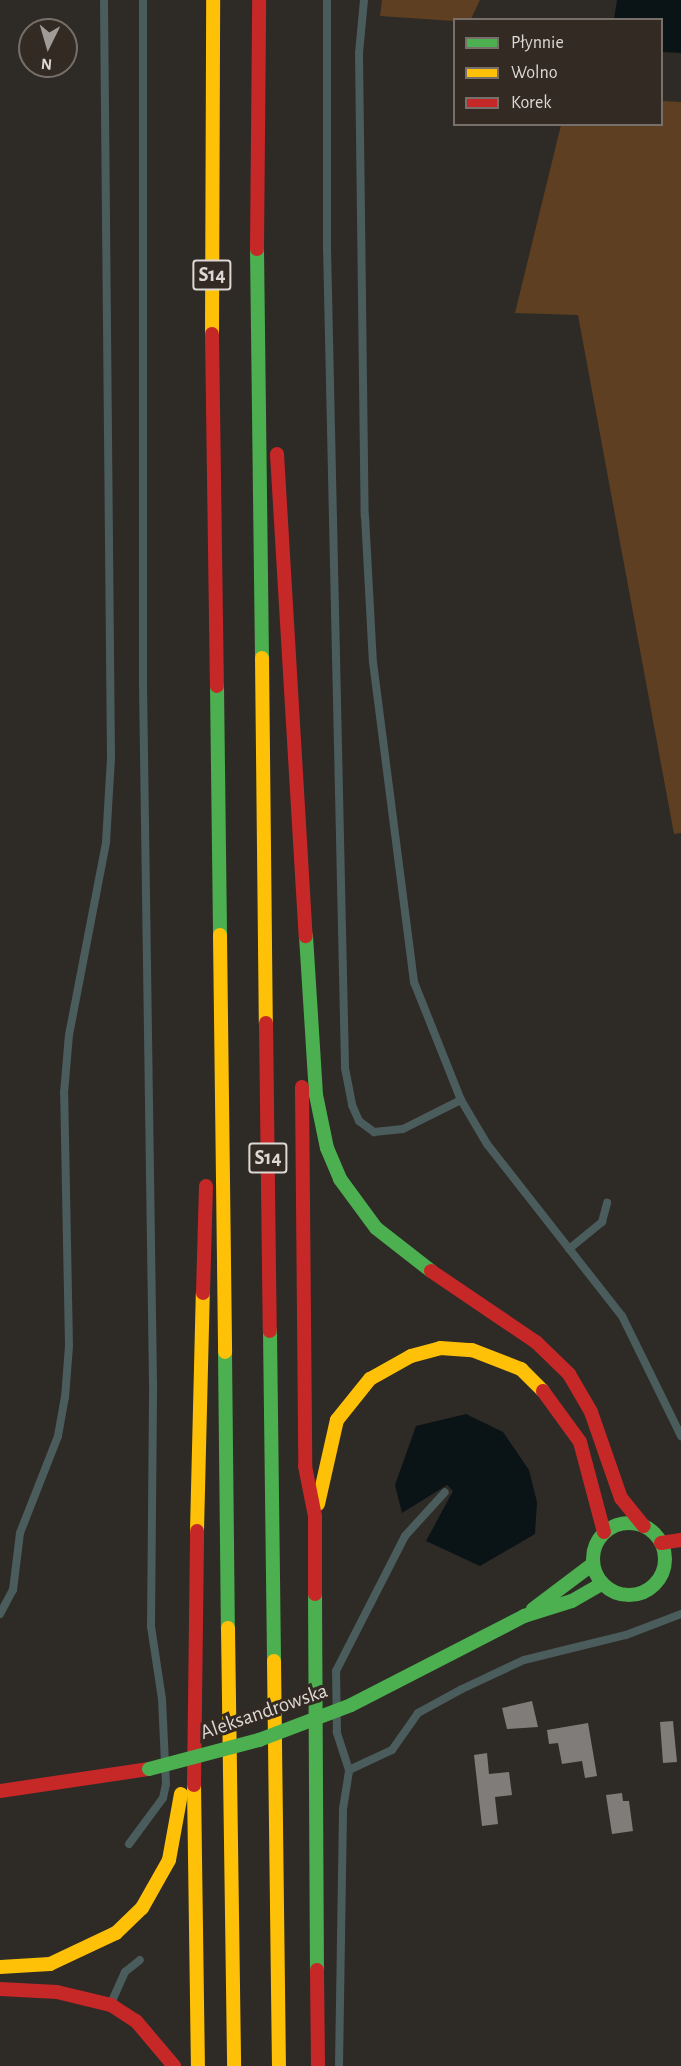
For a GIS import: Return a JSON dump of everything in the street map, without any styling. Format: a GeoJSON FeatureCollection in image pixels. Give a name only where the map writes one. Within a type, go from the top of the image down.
{"type":"FeatureCollection","features":[{"type":"Feature","properties":{"kind":"main road","name":"S14"},"geometry":{"type":"LineString","coordinates":[[213,0],[211,235],[234,2066]]}},
{"type":"Feature","properties":{"kind":"main road","name":"S14"},"geometry":{"type":"LineString","coordinates":[[259,0],[257,251],[279,2066]]}},
{"type":"Feature","properties":{"kind":"main road"},"geometry":{"type":"LineString","coordinates":[[257,251],[275,430],[316,1095],[327,1148],[340,1179],[376,1228],[406,1255],[536,1342],[569,1374],[591,1412],[621,1498],[661,1543],[662,1573]]}},
{"type":"Feature","properties":{"kind":"main road"},"geometry":{"type":"LineString","coordinates":[[300,832],[305,1466],[315,1516],[318,2066]]}},
{"type":"Feature","properties":{"kind":"main road"},"geometry":{"type":"LineString","coordinates":[[198,2066],[193,1707],[202,1281],[220,999]]}},
{"type":"Feature","properties":{"kind":"main road"},"geometry":{"type":"LineString","coordinates":[[315,1516],[337,1420],[370,1379],[411,1356],[440,1348],[495,1356],[521,1369],[553,1401],[580,1442],[604,1532]]}},
{"type":"Feature","properties":{"kind":"main road"},"geometry":{"type":"LineString","coordinates":[[644,1526],[623,1523],[604,1532],[593,1553],[593,1564],[602,1584],[612,1591],[635,1595],[646,1591],[662,1573],[681,1565]]}},
{"type":"Feature","properties":{"kind":"main road"},"geometry":{"type":"LineString","coordinates":[[661,1543],[681,1540]]}},
{"type":"Feature","properties":{"kind":"main road","name":"Aleksandrowska"},"geometry":{"type":"LineString","coordinates":[[524,1616],[593,1564]]}},
{"type":"Feature","properties":{"kind":"main road","name":"Aleksandrowska"},"geometry":{"type":"LineString","coordinates":[[0,1791],[149,1769],[259,1740],[351,1705],[524,1616],[572,1600],[602,1584]]}},
{"type":"Feature","properties":{"kind":"main road"},"geometry":{"type":"LineString","coordinates":[[0,1967],[50,1964],[82,1952],[116,1933],[142,1908],[169,1860],[193,1707]]}},
{"type":"Feature","properties":{"kind":"main road"},"geometry":{"type":"LineString","coordinates":[[0,1989],[88,1996],[111,2006],[136,2021],[174,2066]]}},
{"type":"Feature","properties":{"kind":"lane"},"geometry":{"type":"LineString","coordinates":[[0,1614],[13,1590],[20,1533],[58,1436],[65,1398],[69,1347],[64,1093],[69,1035],[106,842],[111,747],[104,0]]}},
{"type":"Feature","properties":{"kind":"lane"},"geometry":{"type":"LineString","coordinates":[[129,1844],[163,1798],[166,1784],[162,1699],[151,1626],[153,1383],[143,674],[143,0]]}},
{"type":"Feature","properties":{"kind":"lane"},"geometry":{"type":"LineString","coordinates":[[327,0],[327,259],[345,1068],[355,1113],[374,1132],[403,1129],[461,1100]]}},
{"type":"Feature","properties":{"kind":"lane"},"geometry":{"type":"LineString","coordinates":[[364,0],[359,53],[365,516],[373,662],[414,982],[461,1100],[487,1144],[622,1316],[681,1436]]}},
{"type":"Feature","properties":{"kind":"lane"},"geometry":{"type":"LineString","coordinates":[[569,1249],[602,1222],[607,1203]]}},
{"type":"Feature","properties":{"kind":"lane"},"geometry":{"type":"LineString","coordinates":[[339,2066],[342,1831],[349,1770],[337,1732],[336,1671],[405,1536],[445,1492]]}},
{"type":"Feature","properties":{"kind":"lane"},"geometry":{"type":"LineString","coordinates":[[349,1770],[392,1750],[418,1713],[462,1689],[524,1660],[626,1635],[681,1614]]}},
{"type":"Feature","properties":{"kind":"lane"},"geometry":{"type":"LineString","coordinates":[[111,2006],[125,1972],[140,1960]]}},
{"type":"Feature","properties":{"kind":"shaded area"},"geometry":{"type":"Polygon","coordinates":[[[382,0],[480,0],[471,18],[453,18],[453,21],[380,16],[382,0]]]}},
{"type":"Feature","properties":{"kind":"shaded area"},"geometry":{"type":"Polygon","coordinates":[[[617,0],[681,0],[681,53],[663,52],[663,18],[614,18],[617,0]]]}},
{"type":"Feature","properties":{"kind":"shaded area"},"geometry":{"type":"Polygon","coordinates":[[[663,101],[681,102],[681,833],[674,834],[578,315],[515,313],[561,126],[663,126],[663,101]]]}},
{"type":"Feature","properties":{"kind":"shaded area"},"geometry":{"type":"Polygon","coordinates":[[[466,1414],[503,1432],[529,1470],[537,1502],[535,1534],[480,1566],[426,1541],[453,1491],[447,1485],[402,1513],[395,1485],[416,1426],[466,1414]]]}},
{"type":"Feature","properties":{"kind":"building"},"geometry":{"type":"Polygon","coordinates":[[[532,1701],[538,1727],[507,1729],[502,1708],[532,1701]]]}},
{"type":"Feature","properties":{"kind":"building"},"geometry":{"type":"Polygon","coordinates":[[[673,1721],[677,1762],[663,1763],[660,1722],[673,1721]]]}},
{"type":"Feature","properties":{"kind":"building"},"geometry":{"type":"Polygon","coordinates":[[[588,1723],[597,1776],[585,1778],[582,1761],[562,1764],[558,1743],[549,1744],[547,1730],[588,1723]]]}},
{"type":"Feature","properties":{"kind":"building"},"geometry":{"type":"Polygon","coordinates":[[[487,1753],[489,1774],[509,1772],[512,1795],[495,1797],[498,1824],[482,1826],[474,1755],[487,1753]]]}},
{"type":"Feature","properties":{"kind":"building"},"geometry":{"type":"Polygon","coordinates":[[[622,1793],[623,1801],[629,1801],[633,1831],[612,1834],[606,1795],[622,1793]]]}},
{"type":"Feature","properties":{"kind":"traffic: fast"},"geometry":{"type":"LineString","coordinates":[[257,249],[262,658]]}},
{"type":"Feature","properties":{"kind":"traffic: fast"},"geometry":{"type":"LineString","coordinates":[[217,686],[220,935]]}},
{"type":"Feature","properties":{"kind":"traffic: fast"},"geometry":{"type":"LineString","coordinates":[[306,936],[316,1095],[327,1148],[340,1179],[376,1228],[431,1271]]}},
{"type":"Feature","properties":{"kind":"traffic: fast"},"geometry":{"type":"LineString","coordinates":[[270,1331],[274,1661]]}},
{"type":"Feature","properties":{"kind":"traffic: fast"},"geometry":{"type":"LineString","coordinates":[[225,1352],[228,1628]]}},
{"type":"Feature","properties":{"kind":"traffic: fast"},"geometry":{"type":"LineString","coordinates":[[629,1523],[649,1529],[659,1539],[665,1559],[659,1579],[649,1589],[629,1595],[609,1589],[599,1579],[593,1559],[599,1539],[609,1529],[629,1523]]}},
{"type":"Feature","properties":{"kind":"traffic: fast"},"geometry":{"type":"LineString","coordinates":[[533,1609],[593,1564]]}},
{"type":"Feature","properties":{"kind":"traffic: fast"},"geometry":{"type":"LineString","coordinates":[[351,1705],[524,1616],[572,1601],[602,1584]]}},
{"type":"Feature","properties":{"kind":"traffic: fast"},"geometry":{"type":"LineString","coordinates":[[315,1594],[317,1970]]}},
{"type":"Feature","properties":{"kind":"traffic: fast"},"geometry":{"type":"LineString","coordinates":[[149,1769],[259,1740],[351,1705]]}},
{"type":"Feature","properties":{"kind":"traffic: slow"},"geometry":{"type":"LineString","coordinates":[[212,334],[213,0]]}},
{"type":"Feature","properties":{"kind":"traffic: slow"},"geometry":{"type":"LineString","coordinates":[[262,658],[266,1023]]}},
{"type":"Feature","properties":{"kind":"traffic: slow"},"geometry":{"type":"LineString","coordinates":[[220,935],[225,1352]]}},
{"type":"Feature","properties":{"kind":"traffic: slow"},"geometry":{"type":"LineString","coordinates":[[197,1531],[203,1293]]}},
{"type":"Feature","properties":{"kind":"traffic: slow"},"geometry":{"type":"LineString","coordinates":[[318,1504],[337,1420],[370,1379],[411,1356],[440,1348],[472,1350],[521,1369],[543,1391]]}},
{"type":"Feature","properties":{"kind":"traffic: slow"},"geometry":{"type":"LineString","coordinates":[[228,1628],[234,2066]]}},
{"type":"Feature","properties":{"kind":"traffic: slow"},"geometry":{"type":"LineString","coordinates":[[274,1661],[279,2066]]}},
{"type":"Feature","properties":{"kind":"traffic: slow"},"geometry":{"type":"LineString","coordinates":[[194,1785],[198,2066]]}},
{"type":"Feature","properties":{"kind":"traffic: slow"},"geometry":{"type":"LineString","coordinates":[[0,1967],[50,1964],[116,1933],[142,1908],[169,1860],[181,1794]]}},
{"type":"Feature","properties":{"kind":"traffic: jam"},"geometry":{"type":"LineString","coordinates":[[257,249],[259,0]]}},
{"type":"Feature","properties":{"kind":"traffic: jam"},"geometry":{"type":"LineString","coordinates":[[212,334],[217,686]]}},
{"type":"Feature","properties":{"kind":"traffic: jam"},"geometry":{"type":"LineString","coordinates":[[277,454],[306,936]]}},
{"type":"Feature","properties":{"kind":"traffic: jam"},"geometry":{"type":"LineString","coordinates":[[266,1023],[270,1331]]}},
{"type":"Feature","properties":{"kind":"traffic: jam"},"geometry":{"type":"LineString","coordinates":[[302,1087],[305,1466],[315,1516],[315,1594]]}},
{"type":"Feature","properties":{"kind":"traffic: jam"},"geometry":{"type":"LineString","coordinates":[[203,1293],[206,1186]]}},
{"type":"Feature","properties":{"kind":"traffic: jam"},"geometry":{"type":"LineString","coordinates":[[431,1271],[536,1342],[569,1374],[591,1412],[621,1498],[644,1526]]}},
{"type":"Feature","properties":{"kind":"traffic: jam"},"geometry":{"type":"LineString","coordinates":[[543,1391],[580,1442],[604,1532]]}},
{"type":"Feature","properties":{"kind":"traffic: jam"},"geometry":{"type":"LineString","coordinates":[[194,1785],[197,1531]]}},
{"type":"Feature","properties":{"kind":"traffic: jam"},"geometry":{"type":"LineString","coordinates":[[661,1543],[681,1540]]}},
{"type":"Feature","properties":{"kind":"traffic: jam"},"geometry":{"type":"LineString","coordinates":[[0,1791],[149,1769]]}},
{"type":"Feature","properties":{"kind":"traffic: jam"},"geometry":{"type":"LineString","coordinates":[[317,1970],[318,2066]]}},
{"type":"Feature","properties":{"kind":"traffic: jam"},"geometry":{"type":"LineString","coordinates":[[0,1989],[57,1992],[111,2005],[136,2021],[174,2066]]}}]}
